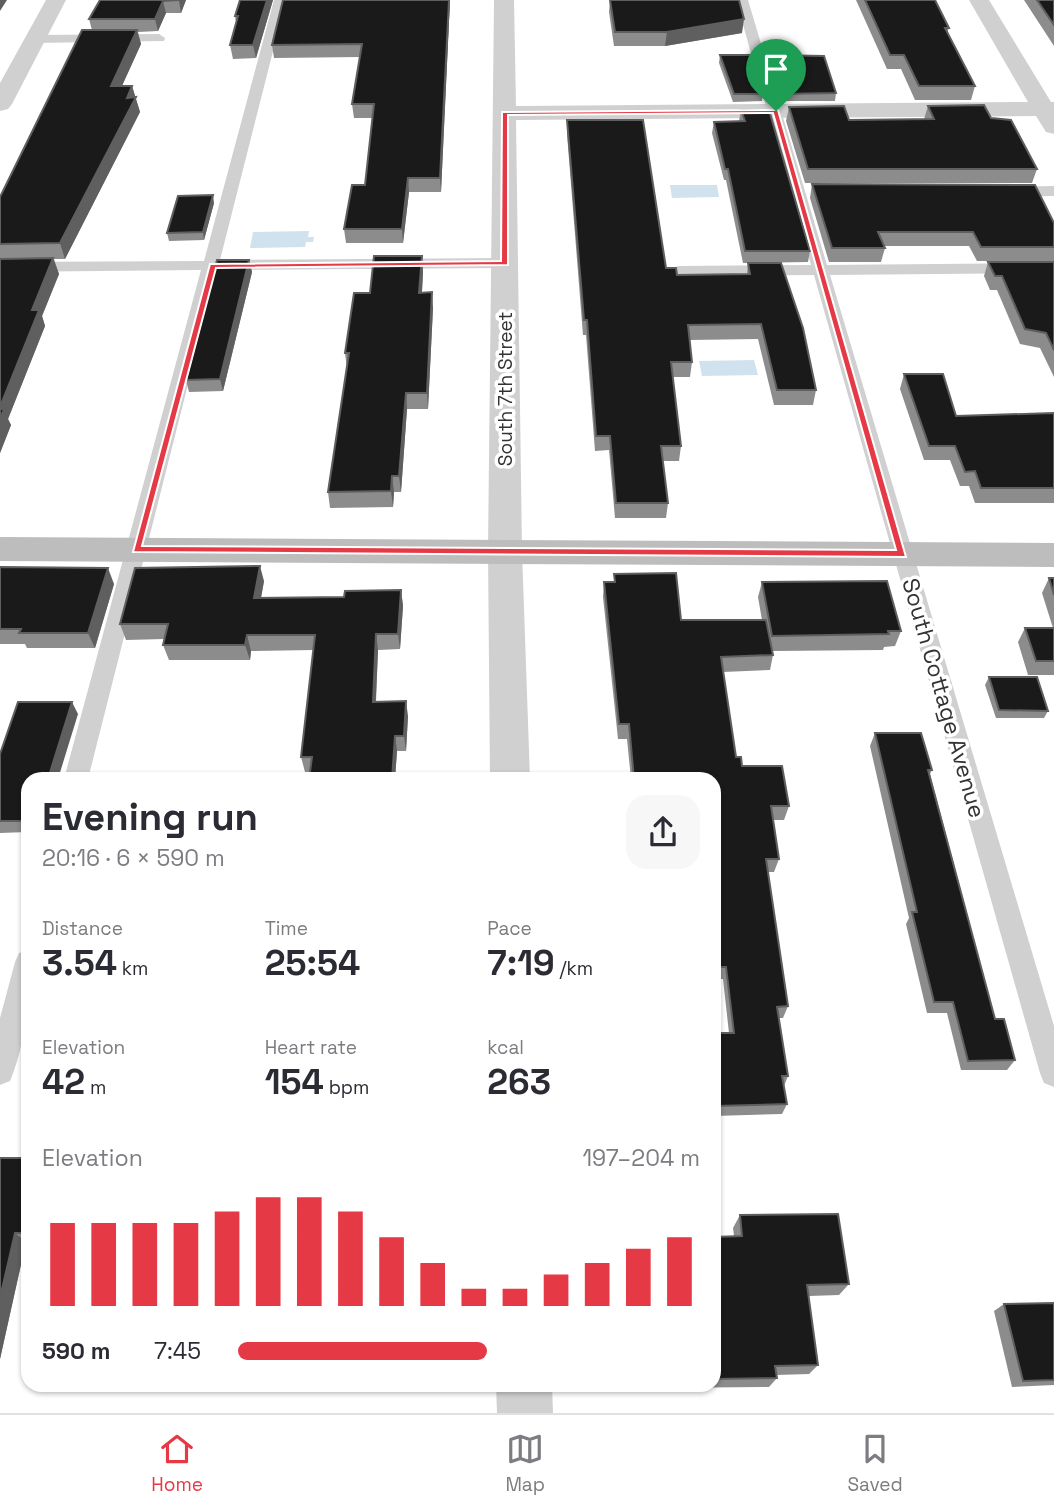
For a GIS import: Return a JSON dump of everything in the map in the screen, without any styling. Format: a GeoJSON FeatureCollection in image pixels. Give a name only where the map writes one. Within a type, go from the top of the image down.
{"type":"FeatureCollection","features":[{"type":"Feature","properties":{"kind":"main road"},"geometry":{"type":"LineString","coordinates":[[0,549],[1054,555]]}},
{"type":"Feature","properties":{"kind":"street"},"geometry":{"type":"LineString","coordinates":[[0,104],[56,0]]}},
{"type":"Feature","properties":{"kind":"street","name":"South 7th Street"},"geometry":{"type":"LineString","coordinates":[[504,0],[505,551],[510,772]]}},
{"type":"Feature","properties":{"kind":"street"},"geometry":{"type":"LineString","coordinates":[[979,0],[1051,115]]}},
{"type":"Feature","properties":{"kind":"street"},"geometry":{"type":"LineString","coordinates":[[504,113],[776,111],[1051,115]]}},
{"type":"Feature","properties":{"kind":"street"},"geometry":{"type":"LineString","coordinates":[[524,1392],[525,1413]]}},
{"type":"Feature","properties":{"kind":"lane"},"geometry":{"type":"LineString","coordinates":[[78,772],[280,0]]}},
{"type":"Feature","properties":{"kind":"lane","name":"South Cottage Avenue"},"geometry":{"type":"LineString","coordinates":[[742,0],[776,111],[805,190],[821,270],[1054,1073]]}},
{"type":"Feature","properties":{"kind":"lane"},"geometry":{"type":"LineString","coordinates":[[35,39],[159,38]]}},
{"type":"Feature","properties":{"kind":"lane"},"geometry":{"type":"LineString","coordinates":[[994,192],[1054,191]]}},
{"type":"Feature","properties":{"kind":"lane"},"geometry":{"type":"LineString","coordinates":[[0,268],[505,263]]}},
{"type":"Feature","properties":{"kind":"lane"},"geometry":{"type":"LineString","coordinates":[[678,271],[1054,268]]}},
{"type":"Feature","properties":{"kind":"lane"},"geometry":{"type":"LineString","coordinates":[[0,1071],[21,989]]}},
{"type":"Feature","properties":{"kind":"water"},"geometry":{"type":"Polygon","coordinates":[[[670,185],[717,185],[719,197],[672,198],[670,185]]]}},
{"type":"Feature","properties":{"kind":"water"},"geometry":{"type":"Polygon","coordinates":[[[309,231],[308,237],[314,237],[313,242],[306,242],[305,247],[250,248],[253,232],[309,231]]]}},
{"type":"Feature","properties":{"kind":"water"},"geometry":{"type":"Polygon","coordinates":[[[754,360],[758,375],[702,376],[699,361],[754,360]]]}},
{"type":"Feature","properties":{"kind":"building"},"geometry":{"type":"Polygon","coordinates":[[[100,0],[179,0],[163,1],[155,19],[89,19],[100,0]]]}},
{"type":"Feature","properties":{"kind":"building"},"geometry":{"type":"Polygon","coordinates":[[[240,0],[267,0],[253,45],[230,45],[240,0]]]}},
{"type":"Feature","properties":{"kind":"building"},"geometry":{"type":"Polygon","coordinates":[[[283,0],[449,0],[440,178],[408,178],[402,229],[344,229],[352,185],[365,185],[374,104],[352,104],[362,44],[272,45],[283,0]]]}},
{"type":"Feature","properties":{"kind":"building"},"geometry":{"type":"Polygon","coordinates":[[[610,0],[739,0],[744,19],[667,32],[615,32],[610,0]]]}},
{"type":"Feature","properties":{"kind":"building"},"geometry":{"type":"Polygon","coordinates":[[[865,0],[935,0],[949,28],[945,28],[975,86],[919,86],[904,55],[890,55],[865,0]]]}},
{"type":"Feature","properties":{"kind":"building"},"geometry":{"type":"Polygon","coordinates":[[[1037,0],[1054,0],[1054,25],[1037,0]]]}},
{"type":"Feature","properties":{"kind":"building"},"geometry":{"type":"Polygon","coordinates":[[[82,30],[137,30],[111,86],[132,86],[127,98],[136,97],[60,243],[0,244],[0,197],[82,30]]]}},
{"type":"Feature","properties":{"kind":"building"},"geometry":{"type":"Polygon","coordinates":[[[720,55],[752,55],[763,94],[734,94],[720,55]]]}},
{"type":"Feature","properties":{"kind":"building"},"geometry":{"type":"Polygon","coordinates":[[[770,55],[824,56],[836,93],[782,94],[770,55]]]}},
{"type":"Feature","properties":{"kind":"building"},"geometry":{"type":"Polygon","coordinates":[[[984,105],[991,118],[1011,120],[1037,169],[808,169],[789,107],[844,106],[849,120],[934,119],[928,106],[984,105]]]}},
{"type":"Feature","properties":{"kind":"building"},"geometry":{"type":"Polygon","coordinates":[[[741,110],[769,110],[810,251],[745,251],[728,169],[725,169],[714,122],[745,121],[741,110]]]}},
{"type":"Feature","properties":{"kind":"building"},"geometry":{"type":"Polygon","coordinates":[[[567,120],[643,120],[666,268],[676,268],[677,275],[750,274],[748,263],[781,263],[803,328],[816,390],[777,390],[761,324],[688,325],[692,362],[671,362],[681,446],[661,446],[668,503],[616,503],[610,436],[596,436],[567,120]]]}},
{"type":"Feature","properties":{"kind":"building"},"geometry":{"type":"Polygon","coordinates":[[[812,184],[1035,185],[1054,223],[1054,247],[981,247],[973,232],[878,232],[885,248],[832,248],[812,184]]]}},
{"type":"Feature","properties":{"kind":"building"},"geometry":{"type":"Polygon","coordinates":[[[213,195],[203,232],[167,233],[178,196],[213,195]]]}},
{"type":"Feature","properties":{"kind":"building"},"geometry":{"type":"Polygon","coordinates":[[[374,256],[422,256],[419,293],[432,292],[427,393],[406,393],[399,476],[392,476],[391,491],[328,492],[349,353],[345,353],[354,293],[370,293],[374,256]]]}},
{"type":"Feature","properties":{"kind":"building"},"geometry":{"type":"Polygon","coordinates":[[[53,258],[32,310],[39,310],[0,407],[0,259],[53,258]]]}},
{"type":"Feature","properties":{"kind":"building"},"geometry":{"type":"Polygon","coordinates":[[[217,260],[249,260],[220,379],[186,380],[217,260]]]}},
{"type":"Feature","properties":{"kind":"building"},"geometry":{"type":"Polygon","coordinates":[[[988,262],[1054,262],[1054,350],[1046,333],[1025,329],[1002,276],[995,276],[988,262]]]}},
{"type":"Feature","properties":{"kind":"building"},"geometry":{"type":"Polygon","coordinates":[[[904,374],[943,374],[956,416],[1054,413],[1054,488],[981,488],[975,471],[965,472],[955,446],[929,446],[904,374]]]}},
{"type":"Feature","properties":{"kind":"building"},"geometry":{"type":"Polygon","coordinates":[[[260,566],[254,598],[344,597],[345,591],[401,590],[398,634],[376,634],[373,702],[406,701],[404,736],[395,736],[392,772],[310,772],[312,757],[301,757],[315,635],[247,635],[245,645],[163,645],[168,624],[120,624],[135,568],[260,566]]]}},
{"type":"Feature","properties":{"kind":"building"},"geometry":{"type":"Polygon","coordinates":[[[0,567],[108,568],[88,633],[19,633],[21,629],[0,629],[0,567]]]}},
{"type":"Feature","properties":{"kind":"building"},"geometry":{"type":"Polygon","coordinates":[[[676,573],[681,620],[766,620],[773,655],[721,657],[736,757],[741,757],[742,766],[782,766],[789,806],[771,806],[779,859],[766,859],[788,1006],[777,1007],[788,1076],[782,1076],[787,1104],[721,1106],[721,1033],[734,1033],[726,967],[721,967],[721,772],[633,772],[629,724],[619,724],[604,582],[615,582],[614,574],[676,573]]]}},
{"type":"Feature","properties":{"kind":"building"},"geometry":{"type":"Polygon","coordinates":[[[1049,578],[1054,578],[1054,595],[1049,578]]]}},
{"type":"Feature","properties":{"kind":"building"},"geometry":{"type":"Polygon","coordinates":[[[887,581],[901,631],[888,631],[889,634],[772,636],[762,582],[887,581]]]}},
{"type":"Feature","properties":{"kind":"building"},"geometry":{"type":"Polygon","coordinates":[[[1025,628],[1054,628],[1054,661],[1036,661],[1025,628]]]}},
{"type":"Feature","properties":{"kind":"building"},"geometry":{"type":"Polygon","coordinates":[[[989,677],[1037,677],[1048,711],[999,710],[989,677]]]}},
{"type":"Feature","properties":{"kind":"building"},"geometry":{"type":"Polygon","coordinates":[[[18,702],[72,702],[50,772],[21,772],[21,821],[0,821],[0,754],[18,702]]]}},
{"type":"Feature","properties":{"kind":"building"},"geometry":{"type":"Polygon","coordinates":[[[875,733],[921,733],[932,770],[928,770],[995,1019],[1004,1019],[1015,1060],[968,1061],[953,1002],[934,1002],[912,912],[917,912],[875,733]]]}},
{"type":"Feature","properties":{"kind":"building"},"geometry":{"type":"Polygon","coordinates":[[[0,1158],[21,1158],[21,1233],[15,1233],[0,1298],[0,1158]]]}},
{"type":"Feature","properties":{"kind":"building"},"geometry":{"type":"Polygon","coordinates":[[[838,1214],[849,1284],[807,1285],[818,1365],[775,1366],[777,1378],[721,1379],[721,1237],[742,1236],[740,1215],[838,1214]]]}},
{"type":"Feature","properties":{"kind":"building"},"geometry":{"type":"Polygon","coordinates":[[[1054,1303],[1054,1380],[1023,1381],[1004,1304],[1054,1303]]]}},
{"type":"Feature","properties":{"kind":"route"},"geometry":{"type":"LineString","coordinates":[[776,111],[902,554],[136,549],[212,266],[505,263],[504,113],[776,111]]}}]}
